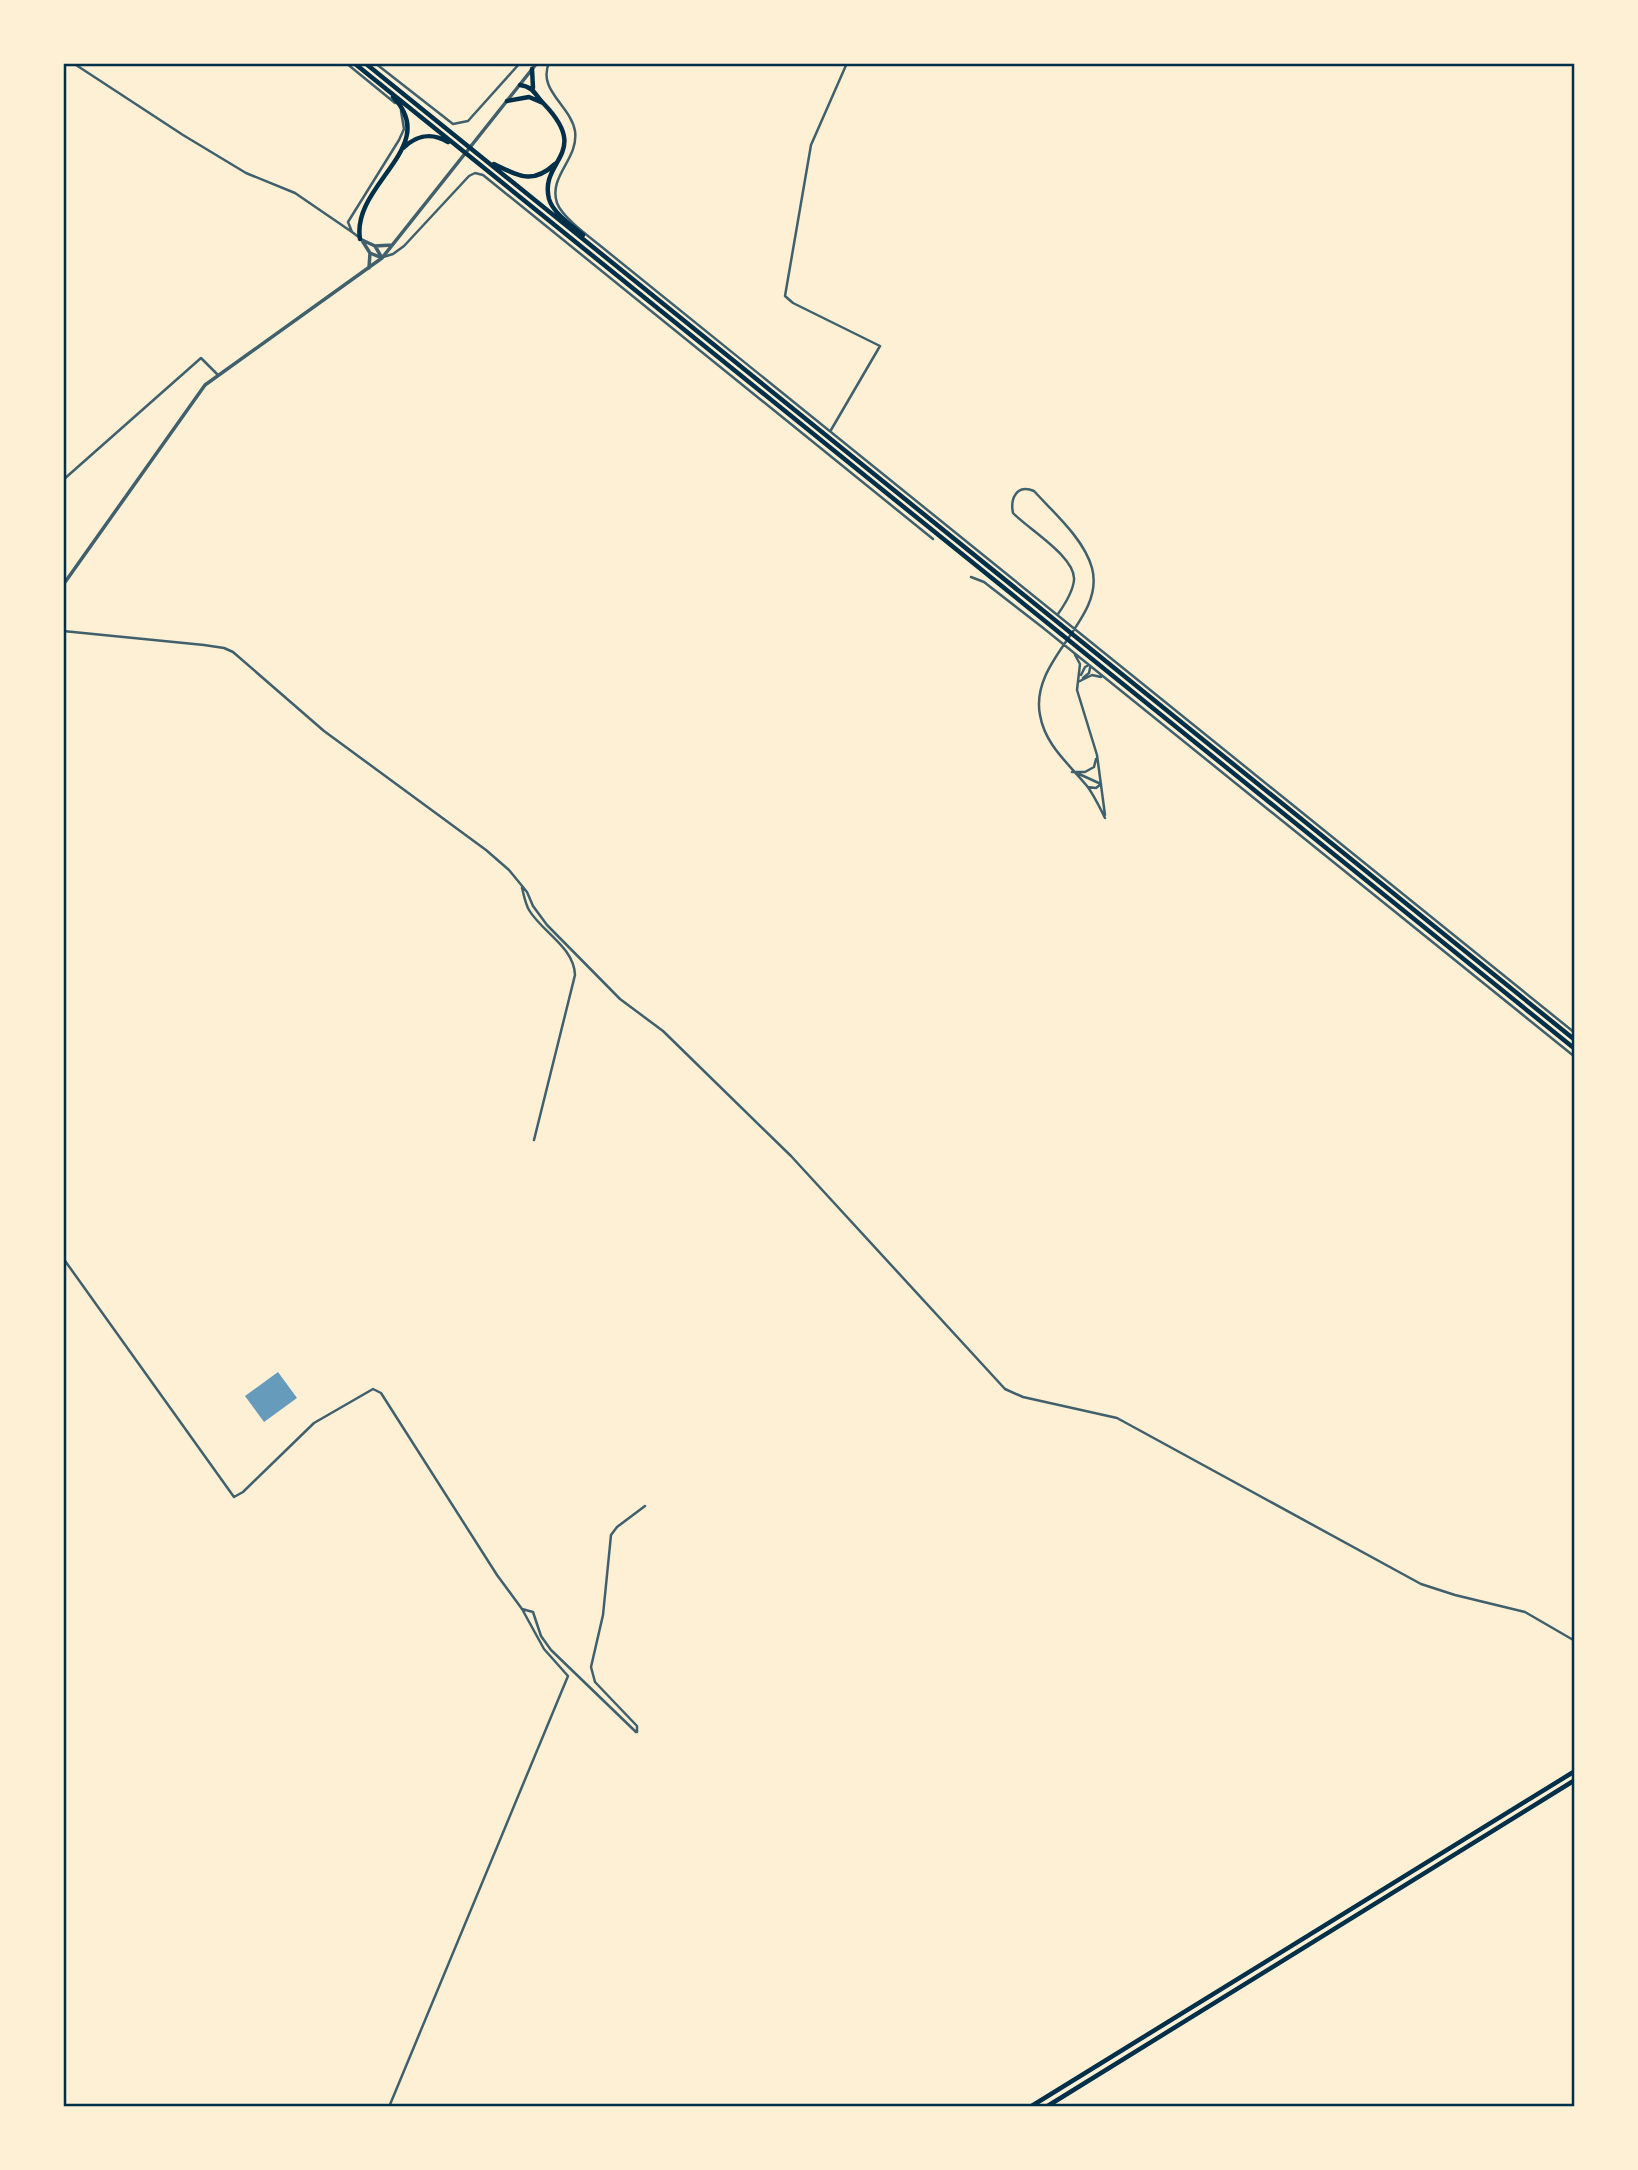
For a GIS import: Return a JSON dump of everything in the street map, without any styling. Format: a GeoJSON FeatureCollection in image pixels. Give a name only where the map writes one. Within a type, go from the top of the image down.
{"type":"FeatureCollection","features":[{"type":"Feature","properties":{"kind":"highway"},"geometry":{"type":"LineString","coordinates":[[355,63],[1575,1049]]}},
{"type":"Feature","properties":{"kind":"highway"},"geometry":{"type":"LineString","coordinates":[[365,63],[1575,1040]]}},
{"type":"Feature","properties":{"kind":"highway"},"geometry":{"type":"LineString","coordinates":[[532,69],[533,89]]}},
{"type":"Feature","properties":{"kind":"highway"},"geometry":{"type":"LineString","coordinates":[[361,239],[359,220],[364,208],[402,148],[409,132],[407,114],[378,82]]}},
{"type":"Feature","properties":{"kind":"highway"},"geometry":{"type":"LineString","coordinates":[[520,85],[533,89],[556,114],[563,128],[564,147],[548,191],[550,203],[586,237],[589,244]]}},
{"type":"Feature","properties":{"kind":"highway"},"geometry":{"type":"LineString","coordinates":[[520,85],[529,97],[544,103]]}},
{"type":"Feature","properties":{"kind":"highway"},"geometry":{"type":"LineString","coordinates":[[507,101],[529,97]]}},
{"type":"Feature","properties":{"kind":"highway"},"geometry":{"type":"LineString","coordinates":[[402,148],[421,136],[435,136],[468,155]]}},
{"type":"Feature","properties":{"kind":"highway"},"geometry":{"type":"LineString","coordinates":[[486,161],[519,176],[533,177],[546,173],[559,161]]}},
{"type":"Feature","properties":{"kind":"highway"},"geometry":{"type":"LineString","coordinates":[[1030,2107],[1575,1771]]}},
{"type":"Feature","properties":{"kind":"highway"},"geometry":{"type":"LineString","coordinates":[[1046,2107],[1575,1780]]}},
{"type":"Feature","properties":{"kind":"street"},"geometry":{"type":"LineString","coordinates":[[73,63],[193,142],[246,173],[295,193],[361,239],[375,246],[394,245]]}},
{"type":"Feature","properties":{"kind":"street"},"geometry":{"type":"LineString","coordinates":[[346,63],[395,103],[404,120],[404,129],[399,140],[350,217],[348,222],[352,232]]}},
{"type":"Feature","properties":{"kind":"street"},"geometry":{"type":"LineString","coordinates":[[375,63],[453,124],[468,121],[520,63]]}},
{"type":"Feature","properties":{"kind":"street"},"geometry":{"type":"LineString","coordinates":[[63,585],[193,400],[218,375],[382,258],[537,63]]}},
{"type":"Feature","properties":{"kind":"street"},"geometry":{"type":"LineString","coordinates":[[549,63],[546,77],[548,86],[572,118],[575,136],[574,150],[556,182],[557,203],[563,214],[1575,1033]]}},
{"type":"Feature","properties":{"kind":"street"},"geometry":{"type":"LineString","coordinates":[[831,430],[880,346],[793,303],[785,296],[811,145],[847,63]]}},
{"type":"Feature","properties":{"kind":"street"},"geometry":{"type":"LineString","coordinates":[[361,239],[370,253],[382,258],[393,254],[404,246],[469,176],[475,173],[483,175],[933,539]]}},
{"type":"Feature","properties":{"kind":"street"},"geometry":{"type":"LineString","coordinates":[[375,246],[382,258]]}},
{"type":"Feature","properties":{"kind":"street"},"geometry":{"type":"LineString","coordinates":[[369,269],[370,253]]}},
{"type":"Feature","properties":{"kind":"street"},"geometry":{"type":"LineString","coordinates":[[63,480],[201,358],[218,375]]}},
{"type":"Feature","properties":{"kind":"street"},"geometry":{"type":"LineString","coordinates":[[1058,614],[1071,592],[1074,580],[1072,568],[1065,558],[1013,513],[1011,502],[1020,490],[1034,491],[1077,541],[1093,570],[1093,586],[1085,611],[1055,657],[1042,685],[1039,702],[1045,734],[1072,772],[1088,787],[1105,818],[1097,755],[1077,690],[1085,667],[1089,665]]}},
{"type":"Feature","properties":{"kind":"street"},"geometry":{"type":"LineString","coordinates":[[971,578],[984,582],[1072,651],[1575,1057]]}},
{"type":"Feature","properties":{"kind":"street"},"geometry":{"type":"LineString","coordinates":[[63,631],[204,645],[233,652],[324,731],[486,850],[521,884],[547,925],[620,999],[663,1031],[791,1156],[1005,1389],[1023,1397],[1117,1418],[1421,1584],[1525,1612],[1575,1641]]}},
{"type":"Feature","properties":{"kind":"street"},"geometry":{"type":"LineString","coordinates":[[1072,651],[1080,664],[1079,682]]}},
{"type":"Feature","properties":{"kind":"street"},"geometry":{"type":"LineString","coordinates":[[1079,682],[1092,675],[1105,678]]}},
{"type":"Feature","properties":{"kind":"street"},"geometry":{"type":"LineString","coordinates":[[1072,772],[1085,772],[1094,767],[1097,755]]}},
{"type":"Feature","properties":{"kind":"street"},"geometry":{"type":"LineString","coordinates":[[1072,772],[1101,784]]}},
{"type":"Feature","properties":{"kind":"street"},"geometry":{"type":"LineString","coordinates":[[1088,787],[1096,788],[1101,784]]}},
{"type":"Feature","properties":{"kind":"street"},"geometry":{"type":"LineString","coordinates":[[521,884],[528,909],[566,951],[575,967],[571,996],[534,1140]]}},
{"type":"Feature","properties":{"kind":"street"},"geometry":{"type":"LineString","coordinates":[[63,1258],[234,1497],[314,1423],[373,1389],[379,1391],[522,1609],[544,1649],[566,1672],[568,1678],[389,2107]]}},
{"type":"Feature","properties":{"kind":"street"},"geometry":{"type":"LineString","coordinates":[[522,1609],[533,1612],[546,1644],[633,1729],[639,1731],[595,1682],[591,1667],[603,1615],[611,1535],[617,1527],[645,1506]]}},
{"type":"Feature","properties":{"kind":"water"},"geometry":{"type":"Polygon","coordinates":[[[278,1372],[297,1398],[264,1422],[245,1396],[278,1372]]]}}]}
